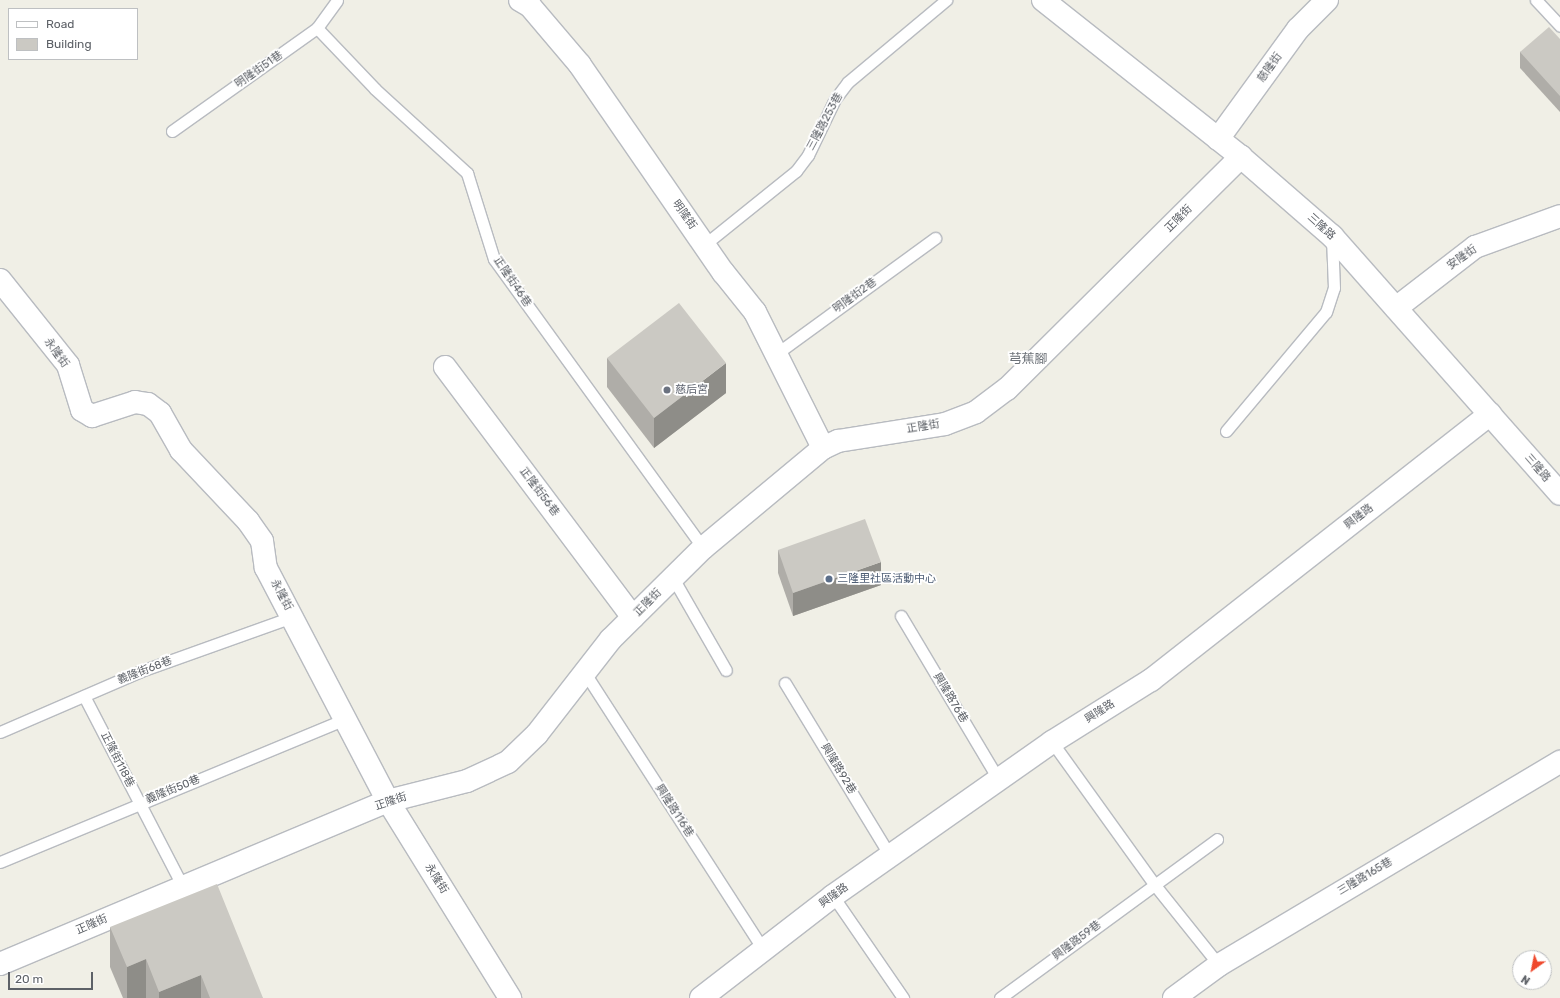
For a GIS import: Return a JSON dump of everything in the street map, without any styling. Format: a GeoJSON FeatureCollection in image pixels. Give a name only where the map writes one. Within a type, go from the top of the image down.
{"type":"FeatureCollection","features":[{"type":"Feature","properties":{"kind":"street","name":"明隆街"},"geometry":{"type":"LineString","coordinates":[[520,0],[530,6],[580,65],[704,245],[755,312],[823,448]]}},
{"type":"Feature","properties":{"kind":"street","name":"三隆路"},"geometry":{"type":"LineString","coordinates":[[1043,0],[1241,157],[1332,236],[1560,494]]}},
{"type":"Feature","properties":{"kind":"street","name":"慈隆街"},"geometry":{"type":"LineString","coordinates":[[1218,139],[1298,29],[1327,0]]}},
{"type":"Feature","properties":{"kind":"street","name":"正隆街"},"geometry":{"type":"LineString","coordinates":[[0,964],[388,801],[467,780],[508,762],[537,734],[611,639],[703,548],[823,448],[838,440],[945,424],[976,412],[1007,389],[1241,157]]}},
{"type":"Feature","properties":{"kind":"street","name":"安隆街"},"geometry":{"type":"LineString","coordinates":[[1396,308],[1475,248],[1560,216]]}},
{"type":"Feature","properties":{"kind":"street","name":"永隆街"},"geometry":{"type":"LineString","coordinates":[[0,280],[68,366],[82,410],[92,416],[135,402],[148,404],[160,412],[180,450],[248,521],[262,541],[266,568],[388,801],[510,998]]}},
{"type":"Feature","properties":{"kind":"street","name":"正隆街56巷"},"geometry":{"type":"LineString","coordinates":[[445,367],[634,617]]}},
{"type":"Feature","properties":{"kind":"street","name":"興隆路"},"geometry":{"type":"LineString","coordinates":[[701,998],[833,896],[1052,742],[1151,680],[1490,414]]}},
{"type":"Feature","properties":{"kind":"street","name":"三隆路165巷"},"geometry":{"type":"LineString","coordinates":[[1174,998],[1219,965],[1560,762]]}},
{"type":"Feature","properties":{"kind":"lane","name":"明隆街51巷"},"geometry":{"type":"LineString","coordinates":[[172,131],[317,28],[338,0]]}},
{"type":"Feature","properties":{"kind":"lane","name":"三隆路253巷"},"geometry":{"type":"LineString","coordinates":[[704,245],[796,171],[808,155],[835,99],[848,82],[946,0]]}},
{"type":"Feature","properties":{"kind":"lane"},"geometry":{"type":"LineString","coordinates":[[1536,0],[1560,26]]}},
{"type":"Feature","properties":{"kind":"lane","name":"正隆街46巷"},"geometry":{"type":"LineString","coordinates":[[317,28],[375,89],[467,173],[494,259],[703,548]]}},
{"type":"Feature","properties":{"kind":"lane"},"geometry":{"type":"LineString","coordinates":[[1226,431],[1326,312],[1334,288],[1332,236]]}},
{"type":"Feature","properties":{"kind":"lane","name":"明隆街2巷"},"geometry":{"type":"LineString","coordinates":[[776,354],[934,238]]}},
{"type":"Feature","properties":{"kind":"lane"},"geometry":{"type":"LineString","coordinates":[[673,578],[726,670]]}},
{"type":"Feature","properties":{"kind":"lane","name":"興隆路76巷"},"geometry":{"type":"LineString","coordinates":[[901,616],[998,780]]}},
{"type":"Feature","properties":{"kind":"lane","name":"義隆街68巷"},"geometry":{"type":"LineString","coordinates":[[0,732],[141,671],[292,617]]}},
{"type":"Feature","properties":{"kind":"lane","name":"興隆路116巷"},"geometry":{"type":"LineString","coordinates":[[585,673],[763,949]]}},
{"type":"Feature","properties":{"kind":"lane","name":"興隆路92巷"},"geometry":{"type":"LineString","coordinates":[[785,683],[890,856]]}},
{"type":"Feature","properties":{"kind":"lane","name":"正隆街118巷"},"geometry":{"type":"LineString","coordinates":[[84,696],[183,887]]}},
{"type":"Feature","properties":{"kind":"lane","name":"義隆街50巷"},"geometry":{"type":"LineString","coordinates":[[0,862],[346,719]]}},
{"type":"Feature","properties":{"kind":"lane"},"geometry":{"type":"LineString","coordinates":[[1052,742],[1154,884],[1219,965]]}},
{"type":"Feature","properties":{"kind":"lane","name":"興隆路59巷"},"geometry":{"type":"LineString","coordinates":[[1000,998],[1217,839]]}},
{"type":"Feature","properties":{"kind":"lane"},"geometry":{"type":"LineString","coordinates":[[833,896],[903,998]]}},
{"type":"Feature","properties":{"kind":"building"},"geometry":{"type":"Polygon","coordinates":[[[1549,27],[1560,39],[1560,96],[1520,52],[1549,27]]]}},
{"type":"Feature","properties":{"kind":"building"},"geometry":{"type":"Polygon","coordinates":[[[679,303],[726,363],[654,418],[607,358],[679,303]]]}},
{"type":"Feature","properties":{"kind":"building"},"geometry":{"type":"Polygon","coordinates":[[[865,519],[881,562],[793,593],[778,550],[865,519]]]}},
{"type":"Feature","properties":{"kind":"building"},"geometry":{"type":"Polygon","coordinates":[[[217,884],[263,998],[210,998],[201,975],[159,992],[146,959],[127,967],[110,927],[217,884]]]}},
{"type":"Feature","properties":{"kind":"place","name":"慈后宮"},"geometry":{"type":"Point","coordinates":[667,390]}},
{"type":"Feature","properties":{"kind":"place","name":"三隆里社區活動中心"},"geometry":{"type":"Point","coordinates":[829,579]}},
{"type":"Feature","properties":{"kind":"district","name":"芎蕉腳"},"geometry":{"type":"Point","coordinates":[1028,359]}}]}
